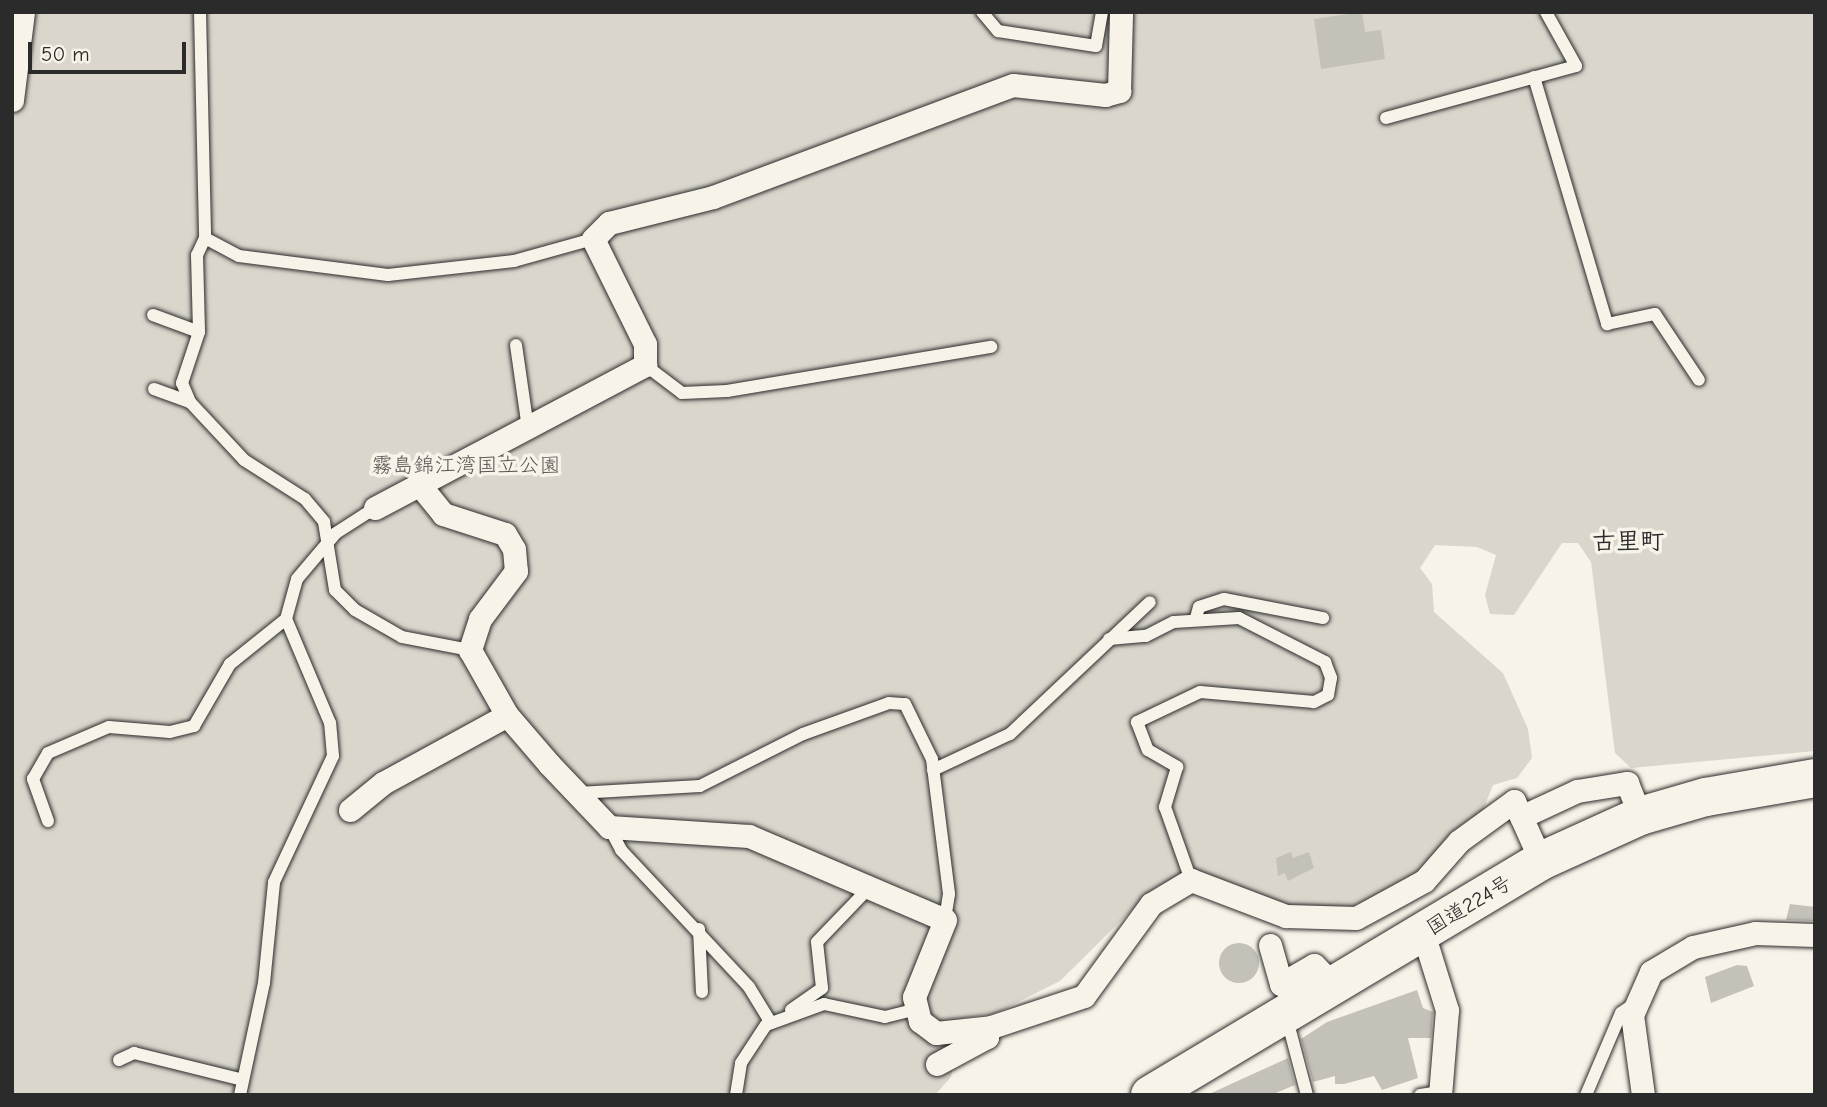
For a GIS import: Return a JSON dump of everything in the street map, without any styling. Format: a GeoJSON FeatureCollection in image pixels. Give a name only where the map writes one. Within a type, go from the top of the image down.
{"type":"FeatureCollection","features":[{"type":"Feature","properties":{"kind":"highway","name":"国道224号"},"geometry":{"type":"LineString","coordinates":[[1150,1095],[1287,1018],[1541,861],[1640,816],[1706,797],[1815,778]]}},
{"type":"Feature","properties":{"kind":"street"},"geometry":{"type":"LineString","coordinates":[[12,100],[23,12]]}},
{"type":"Feature","properties":{"kind":"street"},"geometry":{"type":"LineString","coordinates":[[375,508],[645,365],[645,344],[593,240],[609,223],[713,197],[1013,85],[1119,91],[1121,12]]}},
{"type":"Feature","properties":{"kind":"street"},"geometry":{"type":"LineString","coordinates":[[418,483],[443,514],[505,534],[514,549],[516,571],[480,619],[470,650],[507,715],[609,827],[749,836],[945,920],[914,998],[920,1021],[936,1033],[986,1028],[1084,996],[1151,904],[1191,880],[1286,916],[1356,918],[1423,881],[1459,841],[1514,801],[1541,861]]}},
{"type":"Feature","properties":{"kind":"street"},"geometry":{"type":"LineString","coordinates":[[350,810],[383,783],[507,715]]}},
{"type":"Feature","properties":{"kind":"street"},"geometry":{"type":"LineString","coordinates":[[1521,817],[1577,791],[1626,783],[1640,816]]}},
{"type":"Feature","properties":{"kind":"street"},"geometry":{"type":"LineString","coordinates":[[1423,933],[1447,1010],[1433,1094]]}},
{"type":"Feature","properties":{"kind":"street"},"geometry":{"type":"LineString","coordinates":[[1643,1095],[1632,1015],[1651,972],[1693,947],[1755,933],[1815,936]]}},
{"type":"Feature","properties":{"kind":"street"},"geometry":{"type":"LineString","coordinates":[[1270,945],[1281,984],[1314,965],[1336,988]]}},
{"type":"Feature","properties":{"kind":"street"},"geometry":{"type":"LineString","coordinates":[[937,1064],[977,1045],[987,1037],[986,1028]]}},
{"type":"Feature","properties":{"kind":"lane"},"geometry":{"type":"LineString","coordinates":[[200,12],[205,238],[197,254],[199,332],[182,383],[190,402],[244,460],[305,499],[324,522],[335,590],[355,610],[402,637],[470,650]]}},
{"type":"Feature","properties":{"kind":"lane"},"geometry":{"type":"LineString","coordinates":[[982,12],[998,31],[1096,46],[1102,12]]}},
{"type":"Feature","properties":{"kind":"lane"},"geometry":{"type":"LineString","coordinates":[[1385,118],[1576,66],[1546,12]]}},
{"type":"Feature","properties":{"kind":"lane"},"geometry":{"type":"LineString","coordinates":[[1534,78],[1607,324],[1655,314],[1699,380]]}},
{"type":"Feature","properties":{"kind":"lane"},"geometry":{"type":"LineString","coordinates":[[205,238],[239,256],[388,275],[514,261],[593,240]]}},
{"type":"Feature","properties":{"kind":"lane"},"geometry":{"type":"LineString","coordinates":[[153,316],[199,332]]}},
{"type":"Feature","properties":{"kind":"lane"},"geometry":{"type":"LineString","coordinates":[[516,345],[528,428]]}},
{"type":"Feature","properties":{"kind":"lane"},"geometry":{"type":"LineString","coordinates":[[645,365],[682,393],[727,391],[991,347]]}},
{"type":"Feature","properties":{"kind":"lane"},"geometry":{"type":"LineString","coordinates":[[154,388],[190,402]]}},
{"type":"Feature","properties":{"kind":"lane"},"geometry":{"type":"LineString","coordinates":[[48,821],[33,779],[48,752],[109,727],[170,732],[194,726],[230,664],[286,619],[297,579],[328,543],[375,508]]}},
{"type":"Feature","properties":{"kind":"lane"},"geometry":{"type":"LineString","coordinates":[[1196,618],[1199,607],[1224,599],[1323,618]]}},
{"type":"Feature","properties":{"kind":"lane"},"geometry":{"type":"LineString","coordinates":[[933,770],[1010,734],[1150,602]]}},
{"type":"Feature","properties":{"kind":"lane"},"geometry":{"type":"LineString","coordinates":[[1109,639],[1133,640],[1196,618],[1239,618],[1325,663],[1331,678],[1328,695],[1314,702],[1200,692],[1137,722],[1148,750],[1177,767],[1165,807],[1191,880]]}},
{"type":"Feature","properties":{"kind":"lane"},"geometry":{"type":"LineString","coordinates":[[240,1095],[264,984],[274,882],[333,757],[330,723],[286,619]]}},
{"type":"Feature","properties":{"kind":"lane"},"geometry":{"type":"LineString","coordinates":[[577,793],[700,786],[803,734],[889,703],[913,711],[933,770],[949,894],[945,920]]}},
{"type":"Feature","properties":{"kind":"lane"},"geometry":{"type":"LineString","coordinates":[[609,827],[621,850],[699,929],[778,1021]]}},
{"type":"Feature","properties":{"kind":"lane"},"geometry":{"type":"LineString","coordinates":[[736,1095],[741,1063],[778,1021],[822,989],[817,942],[869,888]]}},
{"type":"Feature","properties":{"kind":"lane"},"geometry":{"type":"LineString","coordinates":[[699,929],[702,992]]}},
{"type":"Feature","properties":{"kind":"lane"},"geometry":{"type":"LineString","coordinates":[[1586,1095],[1621,1013],[1638,1002]]}},
{"type":"Feature","properties":{"kind":"lane"},"geometry":{"type":"LineString","coordinates":[[778,1021],[824,1004],[885,1017],[917,1009]]}},
{"type":"Feature","properties":{"kind":"lane"},"geometry":{"type":"LineString","coordinates":[[1287,1018],[1307,1095]]}},
{"type":"Feature","properties":{"kind":"lane"},"geometry":{"type":"LineString","coordinates":[[119,1060],[134,1053],[243,1080]]}},
{"type":"Feature","properties":{"kind":"green space","name":"霧島錦江湾国立公園"},"geometry":{"type":"Polygon","coordinates":[[[12,12],[1815,12],[1815,751],[1631,768],[1615,753],[1591,562],[1578,543],[1562,543],[1514,615],[1490,614],[1485,595],[1496,555],[1477,547],[1435,545],[1420,568],[1432,584],[1434,612],[1503,673],[1528,729],[1532,758],[1517,778],[1493,785],[1483,810],[1415,881],[1337,912],[1306,913],[1203,878],[1142,900],[1060,981],[994,1014],[961,1018],[951,1077],[935,1095],[12,1095],[12,12]]]}},
{"type":"Feature","properties":{"kind":"building"},"geometry":{"type":"Polygon","coordinates":[[[1362,12],[1365,32],[1381,30],[1385,59],[1321,69],[1314,19],[1362,12]]]}},
{"type":"Feature","properties":{"kind":"building"},"geometry":{"type":"Polygon","coordinates":[[[1291,852],[1293,858],[1309,852],[1314,868],[1288,881],[1285,873],[1278,876],[1276,858],[1291,852]]]}},
{"type":"Feature","properties":{"kind":"building"},"geometry":{"type":"Polygon","coordinates":[[[1790,904],[1815,907],[1815,921],[1786,920],[1790,904]]]}},
{"type":"Feature","properties":{"kind":"building"},"geometry":{"type":"Polygon","coordinates":[[[1239,943],[1247,944],[1253,949],[1258,955],[1258,971],[1253,977],[1247,982],[1239,983],[1231,982],[1225,977],[1220,971],[1219,963],[1220,955],[1225,949],[1231,944],[1239,943]]]}},
{"type":"Feature","properties":{"kind":"building"},"geometry":{"type":"Polygon","coordinates":[[[1737,965],[1747,966],[1754,986],[1711,1003],[1705,977],[1737,965]]]}},
{"type":"Feature","properties":{"kind":"building"},"geometry":{"type":"Polygon","coordinates":[[[1417,990],[1423,1008],[1433,1012],[1431,1038],[1408,1038],[1418,1078],[1382,1090],[1374,1076],[1344,1084],[1335,1084],[1335,1076],[1313,1082],[1301,1039],[1327,1022],[1417,990]]]}},
{"type":"Feature","properties":{"kind":"building"},"geometry":{"type":"Polygon","coordinates":[[[1288,1058],[1295,1085],[1271,1095],[1207,1095],[1288,1058]]]}},
{"type":"Feature","properties":{"kind":"district","name":"古里町"},"geometry":{"type":"Point","coordinates":[1628,542]}}]}
